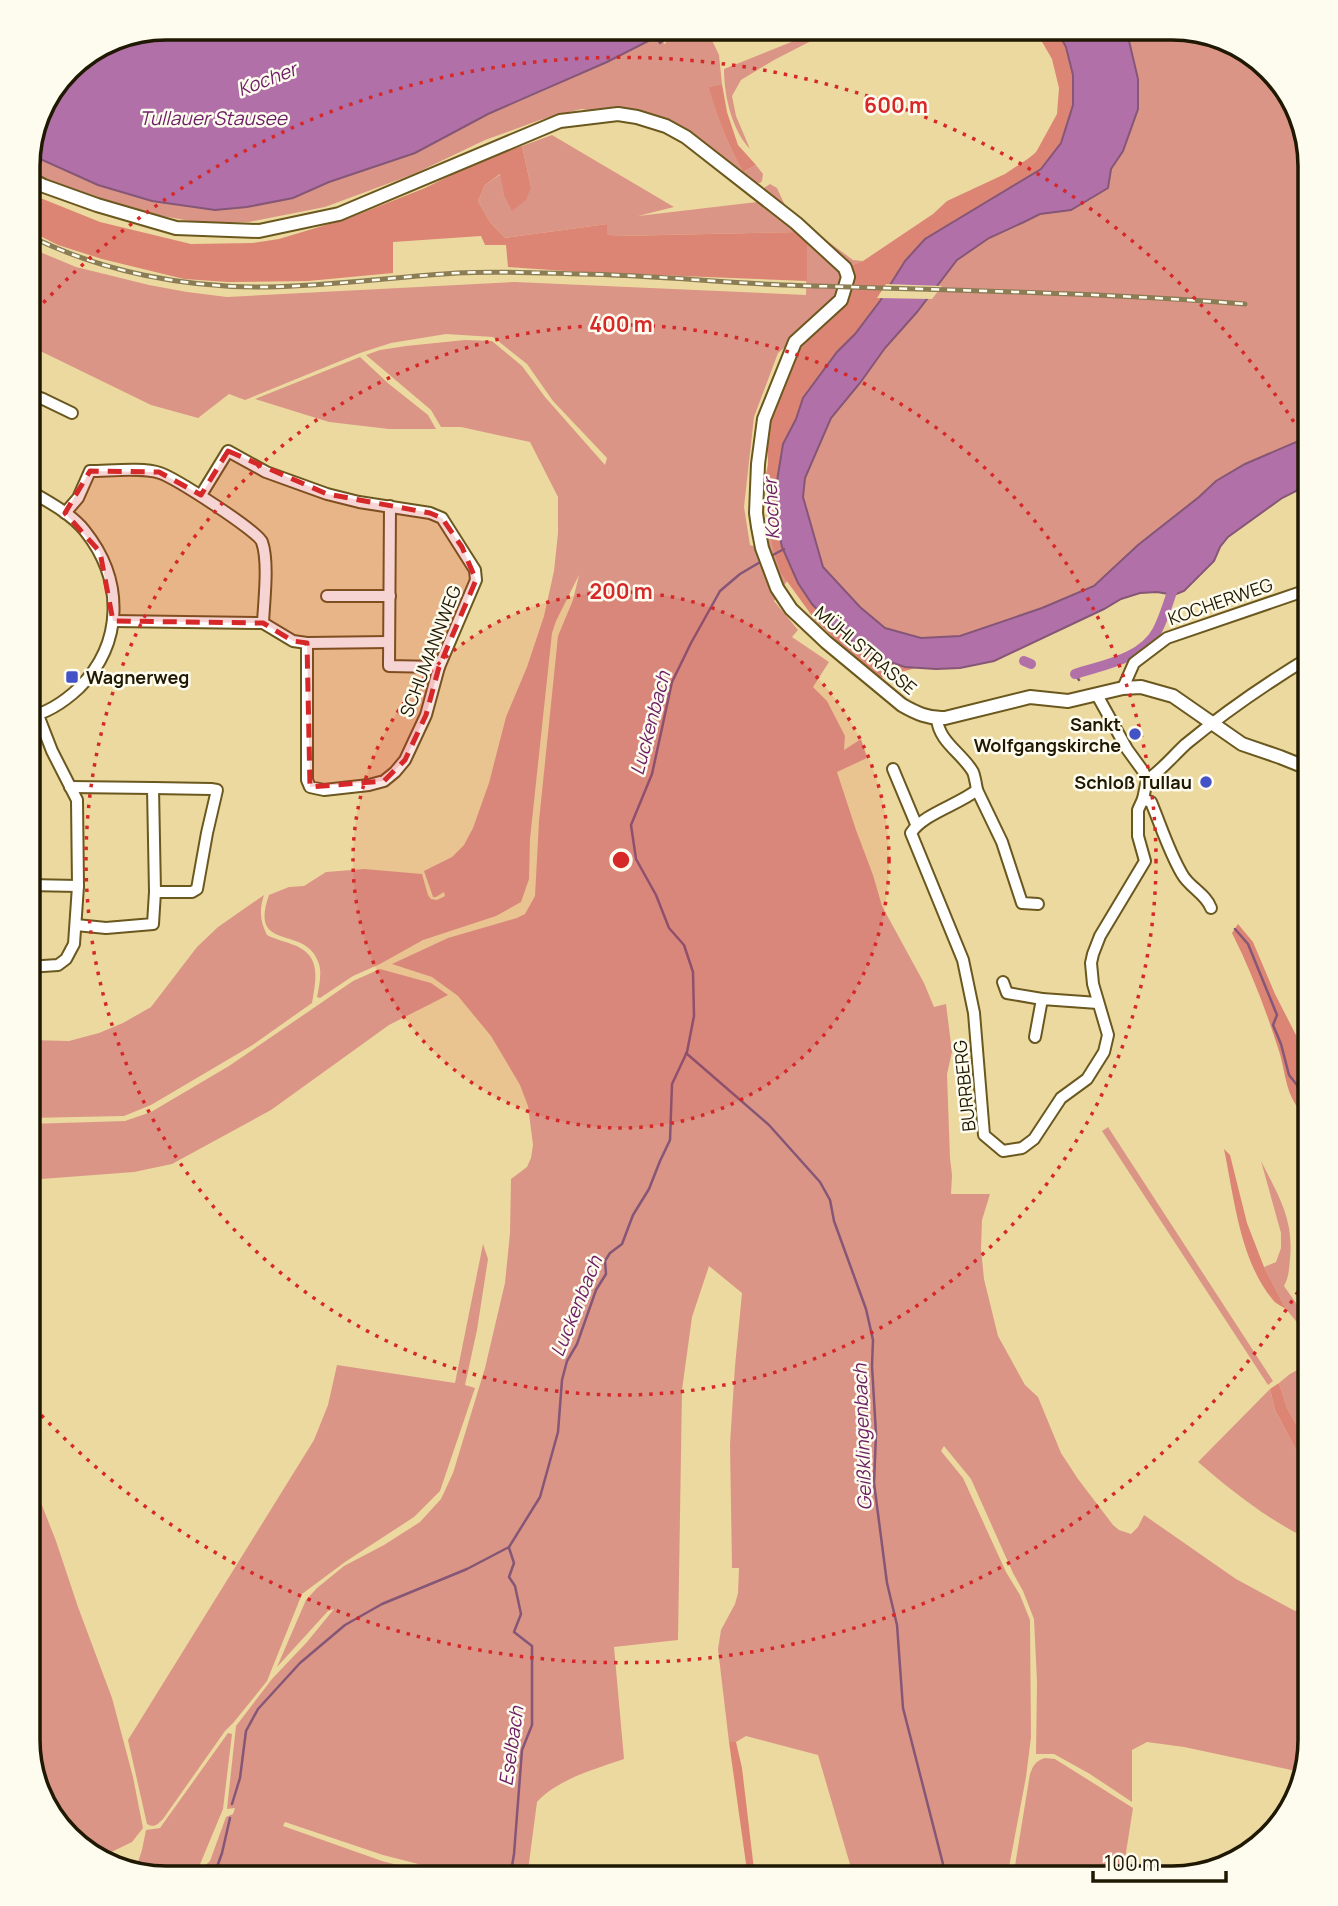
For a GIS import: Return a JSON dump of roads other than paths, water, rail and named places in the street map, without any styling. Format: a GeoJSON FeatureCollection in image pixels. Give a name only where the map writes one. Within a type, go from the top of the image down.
{"type":"FeatureCollection","features":[{"type":"Feature","properties":{"kind":"street","name":"MÜHLSTRASSE"},"geometry":{"type":"LineString","coordinates":[[41,184],[97,205],[176,228],[259,230],[339,214],[560,121],[618,114],[666,126],[686,137],[796,223],[845,268],[848,276],[841,300],[796,342],[764,419],[758,464],[756,513],[762,548],[777,588],[791,609],[826,642],[902,705],[916,713],[937,719]]}},
{"type":"Feature","properties":{"kind":"street"},"geometry":{"type":"LineString","coordinates":[[41,398],[72,413]]}},
{"type":"Feature","properties":{"kind":"street","name":"SCHUMANNWEG"},"geometry":{"type":"LineString","coordinates":[[201,495],[228,451],[266,472],[327,494],[430,513],[442,518],[475,570],[476,580],[439,667],[426,715],[405,760],[384,781],[324,790],[310,787],[307,780],[307,643]]}},
{"type":"Feature","properties":{"kind":"street"},"geometry":{"type":"LineString","coordinates":[[65,513],[78,498],[90,471],[159,472],[201,495],[211,510],[247,527],[262,541],[265,567],[263,623]]}},
{"type":"Feature","properties":{"kind":"street"},"geometry":{"type":"LineString","coordinates":[[41,498],[84,528],[100,552],[110,580],[113,621],[111,636],[97,665],[85,681],[54,708],[41,713]]}},
{"type":"Feature","properties":{"kind":"street"},"geometry":{"type":"LineString","coordinates":[[390,506],[389,666],[439,667]]}},
{"type":"Feature","properties":{"kind":"street","name":"KOCHERWEG"},"geometry":{"type":"LineString","coordinates":[[1124,688],[1134,663],[1167,638],[1298,593]]}},
{"type":"Feature","properties":{"kind":"street"},"geometry":{"type":"LineString","coordinates":[[327,596],[390,596]]}},
{"type":"Feature","properties":{"kind":"street"},"geometry":{"type":"LineString","coordinates":[[113,621],[263,623],[293,641],[389,642]]}},
{"type":"Feature","properties":{"kind":"street"},"geometry":{"type":"LineString","coordinates":[[1147,780],[1212,723],[1298,664]]}},
{"type":"Feature","properties":{"kind":"street"},"geometry":{"type":"LineString","coordinates":[[1038,904],[1022,903],[1002,842],[977,790],[974,774],[942,735],[937,719],[1030,697],[1068,701],[1140,687],[1173,696],[1242,744],[1298,764]]}},
{"type":"Feature","properties":{"kind":"street"},"geometry":{"type":"LineString","coordinates":[[1097,695],[1127,749],[1143,771],[1147,780],[1143,799],[1152,803],[1183,876],[1209,902],[1211,908]]}},
{"type":"Feature","properties":{"kind":"street"},"geometry":{"type":"LineString","coordinates":[[40,966],[58,965],[66,959],[74,944],[78,886],[77,800],[41,730]]}},
{"type":"Feature","properties":{"kind":"street","name":"BURRBERG"},"geometry":{"type":"LineString","coordinates":[[893,769],[916,824],[911,833],[963,960],[974,1013],[984,1135],[1003,1151],[1021,1148],[1034,1139],[1061,1098],[1087,1080],[1104,1052],[1108,1035],[1093,984],[1091,963],[1100,936],[1144,861],[1138,836],[1138,810],[1143,799]]}},
{"type":"Feature","properties":{"kind":"street"},"geometry":{"type":"LineString","coordinates":[[70,787],[217,790],[197,889],[192,892],[155,892]]}},
{"type":"Feature","properties":{"kind":"street"},"geometry":{"type":"LineString","coordinates":[[76,925],[106,928],[153,924],[153,788]]}},
{"type":"Feature","properties":{"kind":"street"},"geometry":{"type":"LineString","coordinates":[[916,824],[967,798],[977,790]]}},
{"type":"Feature","properties":{"kind":"street"},"geometry":{"type":"LineString","coordinates":[[41,885],[78,886]]}},
{"type":"Feature","properties":{"kind":"street"},"geometry":{"type":"LineString","coordinates":[[1003,982],[1007,993],[1042,999],[1098,1003]]}},
{"type":"Feature","properties":{"kind":"street"},"geometry":{"type":"LineString","coordinates":[[1035,1037],[1042,999]]}},
{"type":"Feature","properties":{"kind":"water","name":"Tullauer Stausee"},"geometry":{"type":"Polygon","coordinates":[[[158,41],[648,41],[488,114],[415,153],[329,182],[293,198],[215,210],[152,201],[98,185],[41,159],[45,133],[53,110],[71,83],[96,61],[118,50],[158,41]]]}},
{"type":"Feature","properties":{"kind":"water"},"geometry":{"type":"Polygon","coordinates":[[[1063,41],[1129,41],[1138,79],[1138,109],[1123,151],[1111,169],[1108,188],[1071,210],[1040,214],[989,238],[957,260],[831,418],[805,478],[803,497],[823,567],[860,607],[885,628],[921,638],[960,636],[1042,608],[1094,586],[1138,545],[1216,481],[1245,464],[1298,441],[1298,490],[1282,498],[1228,537],[1214,561],[1184,591],[1174,595],[1140,593],[1121,599],[994,661],[960,668],[905,667],[881,659],[837,630],[812,604],[798,583],[782,547],[778,529],[776,487],[783,444],[803,398],[880,301],[905,261],[925,239],[1041,169],[1061,143],[1073,105],[1073,75],[1063,41]]]}},
{"type":"Feature","properties":{"kind":"waterway","name":"Luckenbach"},"geometry":{"type":"LineString","coordinates":[[771,556],[784,549]]}},
{"type":"Feature","properties":{"kind":"waterway","name":"Luckenbach"},"geometry":{"type":"LineString","coordinates":[[232,1804],[240,1778],[246,1731],[258,1709],[300,1663],[345,1625],[382,1604],[467,1569],[509,1547],[540,1497],[558,1432],[562,1380],[567,1361],[577,1344],[596,1290],[606,1274],[605,1261],[610,1253],[622,1244],[633,1215],[649,1189],[670,1140],[672,1084],[687,1052],[694,1016],[693,972],[684,945],[669,928],[656,895],[636,859],[631,825],[652,774],[672,682],[691,643],[720,591],[740,574],[762,561]]}},
{"type":"Feature","properties":{"kind":"waterway"},"geometry":{"type":"LineString","coordinates":[[1075,674],[1132,655],[1150,641],[1160,625],[1175,584]]}},
{"type":"Feature","properties":{"kind":"waterway"},"geometry":{"type":"LineString","coordinates":[[1024,661],[1031,664]]}},
{"type":"Feature","properties":{"kind":"waterway"},"geometry":{"type":"LineString","coordinates":[[1075,674],[1079,680]]}},
{"type":"Feature","properties":{"kind":"waterway"},"geometry":{"type":"LineString","coordinates":[[1235,929],[1248,944],[1277,1015],[1273,1025],[1289,1075],[1298,1089]]}},
{"type":"Feature","properties":{"kind":"waterway","name":"Geißklingenbach"},"geometry":{"type":"LineString","coordinates":[[686,1053],[769,1125],[820,1182],[830,1200],[834,1221],[866,1309],[873,1340],[876,1434],[874,1483],[887,1583],[897,1625],[903,1708],[943,1866]]}},
{"type":"Feature","properties":{"kind":"waterway","name":"Eselbach"},"geometry":{"type":"LineString","coordinates":[[509,1548],[514,1563],[509,1577],[515,1586],[521,1614],[514,1632],[532,1646],[532,1725],[522,1750],[512,1865]]}},
{"type":"Feature","properties":{"kind":"waterway","name":"Luckenbach"},"geometry":{"type":"LineString","coordinates":[[218,1865],[230,1818]]}},
{"type":"Feature","properties":{"kind":"railway"},"geometry":{"type":"LineString","coordinates":[[41,241],[114,268],[175,281],[236,287],[314,285],[457,273],[519,272],[783,285],[1072,294],[1245,304]]}},
{"type":"Feature","properties":{"kind":"place","name":"Wagnerweg"},"geometry":{"type":"Point","coordinates":[72,677]}},
{"type":"Feature","properties":{"kind":"place","name":"Sankt Wolfgangskirche"},"geometry":{"type":"Point","coordinates":[1135,734]}},
{"type":"Feature","properties":{"kind":"place","name":"Schloß Tullau"},"geometry":{"type":"Point","coordinates":[1206,782]}},
{"type":"Feature","properties":{"kind":"water label","name":"Kocher"},"geometry":{"type":"Point","coordinates":[267,79]}},
{"type":"Feature","properties":{"kind":"water label","name":"Kocher"},"geometry":{"type":"Point","coordinates":[771,509]}}]}
